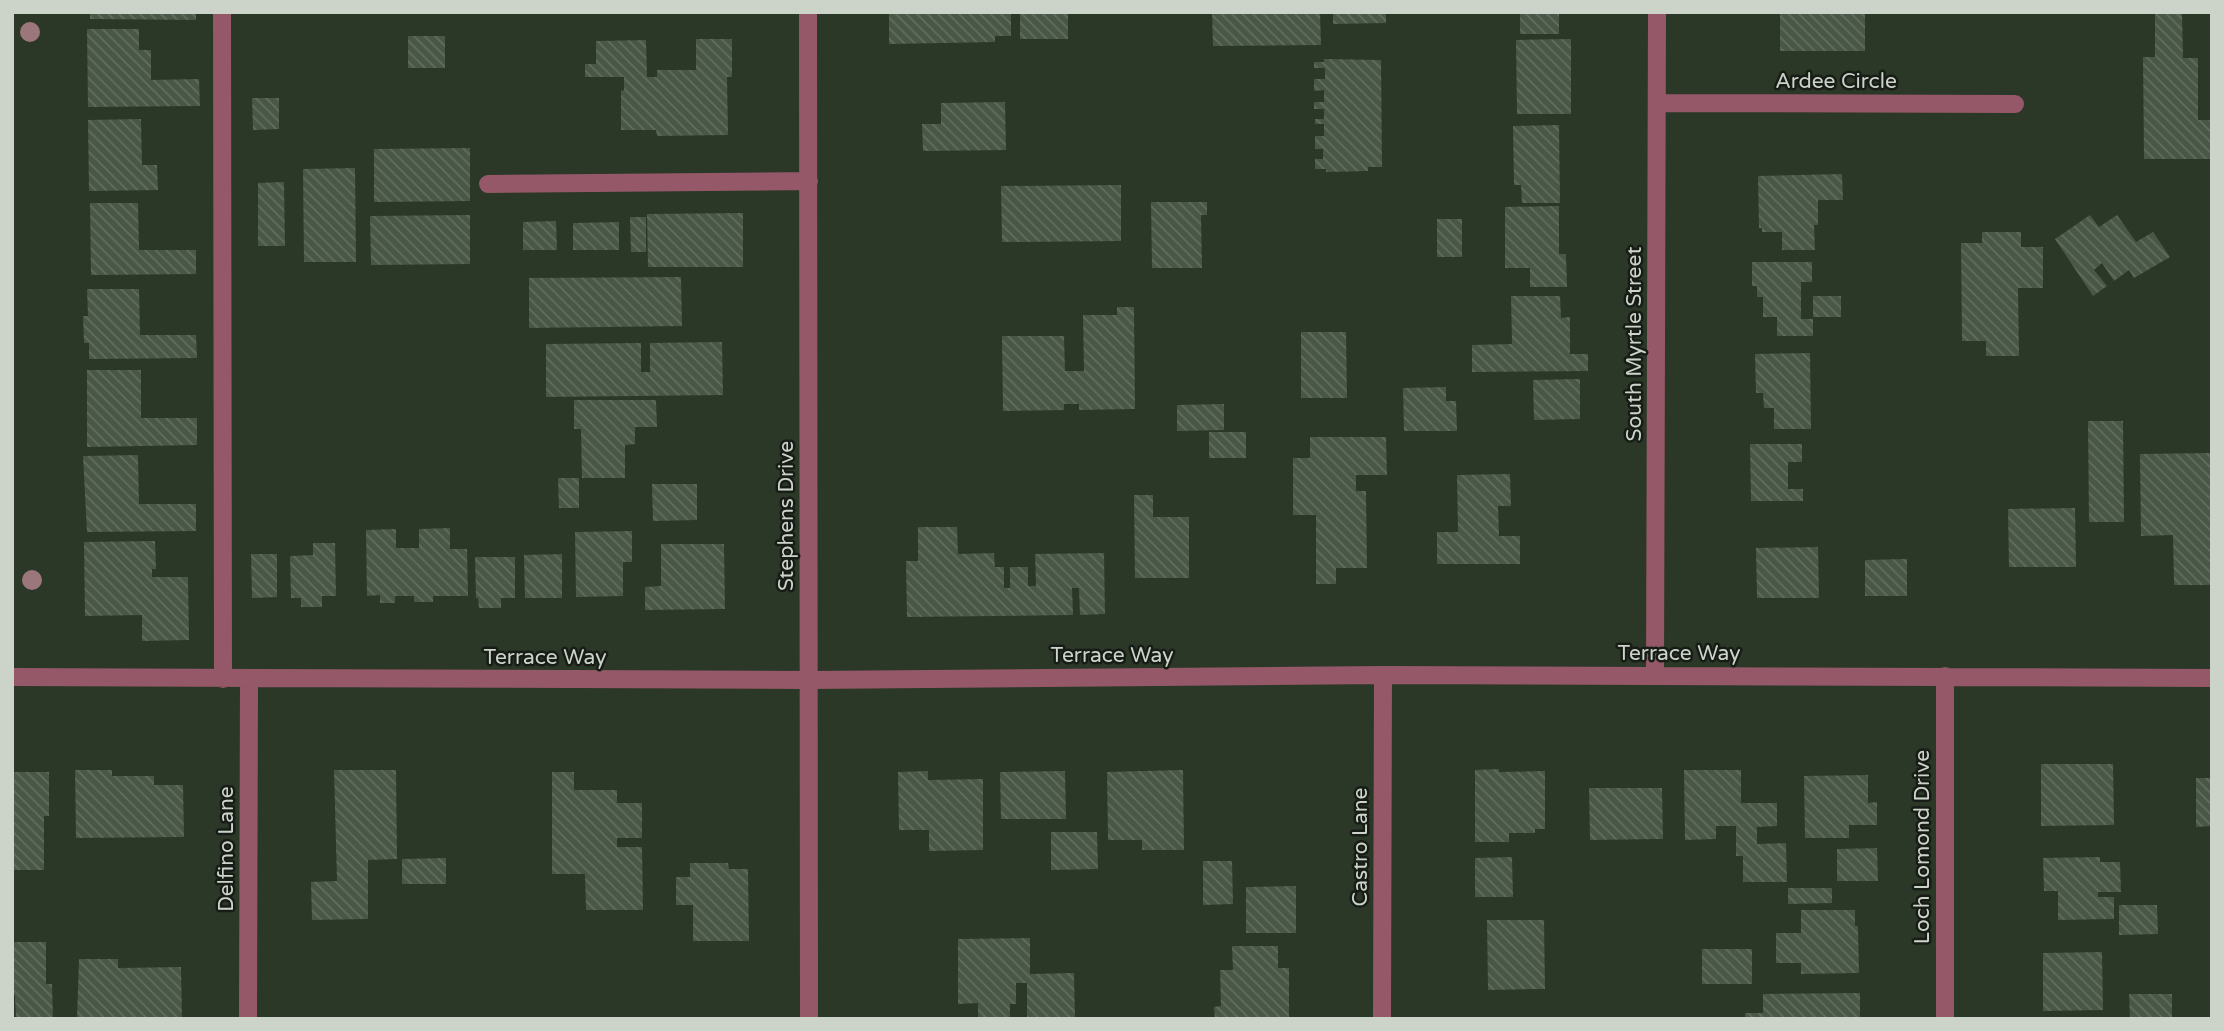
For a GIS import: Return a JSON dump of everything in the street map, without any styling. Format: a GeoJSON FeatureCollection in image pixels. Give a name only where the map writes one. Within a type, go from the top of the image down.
{"type":"FeatureCollection","features":[{"type":"Feature","properties":{"kind":"street"},"geometry":{"type":"LineString","coordinates":[[222,12],[223,679]]}},
{"type":"Feature","properties":{"kind":"street","name":"Stephens Drive"},"geometry":{"type":"LineString","coordinates":[[808,12],[809,1019]]}},
{"type":"Feature","properties":{"kind":"street","name":"South Myrtle Street"},"geometry":{"type":"LineString","coordinates":[[1655,676],[1657,12]]}},
{"type":"Feature","properties":{"kind":"street","name":"Ardee Circle"},"geometry":{"type":"LineString","coordinates":[[1657,103],[2015,104]]}},
{"type":"Feature","properties":{"kind":"street"},"geometry":{"type":"LineString","coordinates":[[488,184],[808,181]]}},
{"type":"Feature","properties":{"kind":"street","name":"Terrace Way"},"geometry":{"type":"LineString","coordinates":[[12,677],[809,680],[1383,675],[2212,678]]}},
{"type":"Feature","properties":{"kind":"street","name":"Castro Lane"},"geometry":{"type":"LineString","coordinates":[[1382,1019],[1383,675]]}},
{"type":"Feature","properties":{"kind":"street","name":"Loch Lomond Drive"},"geometry":{"type":"LineString","coordinates":[[1945,676],[1945,1019]]}},
{"type":"Feature","properties":{"kind":"street","name":"Delfino Lane"},"geometry":{"type":"LineString","coordinates":[[248,1019],[249,679]]}},
{"type":"Feature","properties":{"kind":"building"},"geometry":{"type":"Polygon","coordinates":[[[90,12],[196,12],[196,20],[90,19],[90,12]]]}},
{"type":"Feature","properties":{"kind":"building"},"geometry":{"type":"Polygon","coordinates":[[[889,12],[1011,12],[1011,36],[995,36],[995,42],[889,44],[889,12]]]}},
{"type":"Feature","properties":{"kind":"building"},"geometry":{"type":"Polygon","coordinates":[[[1020,12],[1068,12],[1068,39],[1020,39],[1020,12]]]}},
{"type":"Feature","properties":{"kind":"building"},"geometry":{"type":"Polygon","coordinates":[[[1212,12],[1320,12],[1321,45],[1213,46],[1212,12]]]}},
{"type":"Feature","properties":{"kind":"building"},"geometry":{"type":"Polygon","coordinates":[[[1333,12],[1386,12],[1386,23],[1333,24],[1333,12]]]}},
{"type":"Feature","properties":{"kind":"building"},"geometry":{"type":"Polygon","coordinates":[[[1520,12],[1559,12],[1559,34],[1520,34],[1520,12]]]}},
{"type":"Feature","properties":{"kind":"building"},"geometry":{"type":"Polygon","coordinates":[[[1780,12],[1865,12],[1865,51],[1780,51],[1780,12]]]}},
{"type":"Feature","properties":{"kind":"building"},"geometry":{"type":"Polygon","coordinates":[[[2155,14],[2182,14],[2183,58],[2198,58],[2198,120],[2212,120],[2212,159],[2144,159],[2143,57],[2155,57],[2155,14]]]}},
{"type":"Feature","properties":{"kind":"building"},"geometry":{"type":"Polygon","coordinates":[[[87,29],[139,29],[139,50],[151,50],[151,80],[199,79],[200,106],[88,107],[87,29]]]}},
{"type":"Feature","properties":{"kind":"building"},"geometry":{"type":"Polygon","coordinates":[[[408,36],[445,36],[445,68],[408,68],[408,36]]]}},
{"type":"Feature","properties":{"kind":"building"},"geometry":{"type":"Polygon","coordinates":[[[696,39],[732,39],[732,77],[727,77],[728,135],[657,136],[656,130],[621,130],[621,91],[624,90],[624,77],[585,77],[585,64],[596,64],[596,41],[646,40],[647,77],[657,77],[657,70],[696,70],[696,39]]]}},
{"type":"Feature","properties":{"kind":"building"},"geometry":{"type":"Polygon","coordinates":[[[1571,39],[1571,114],[1517,114],[1516,40],[1571,39]]]}},
{"type":"Feature","properties":{"kind":"building"},"geometry":{"type":"Polygon","coordinates":[[[1324,59],[1381,60],[1382,167],[1368,167],[1368,171],[1326,172],[1326,169],[1315,169],[1315,159],[1323,159],[1323,149],[1315,149],[1315,136],[1324,136],[1324,124],[1315,124],[1315,119],[1324,119],[1324,109],[1314,109],[1314,102],[1324,102],[1324,90],[1314,91],[1314,79],[1325,79],[1325,68],[1314,68],[1314,62],[1324,62],[1324,59]]]}},
{"type":"Feature","properties":{"kind":"building"},"geometry":{"type":"Polygon","coordinates":[[[252,98],[279,98],[279,129],[253,130],[252,98]]]}},
{"type":"Feature","properties":{"kind":"building"},"geometry":{"type":"Polygon","coordinates":[[[1005,102],[1006,150],[923,151],[922,124],[941,124],[941,103],[1005,102]]]}},
{"type":"Feature","properties":{"kind":"building"},"geometry":{"type":"Polygon","coordinates":[[[141,119],[142,165],[157,165],[158,190],[89,191],[88,120],[141,119]]]}},
{"type":"Feature","properties":{"kind":"building"},"geometry":{"type":"Polygon","coordinates":[[[1559,125],[1560,203],[1522,203],[1521,185],[1514,185],[1513,126],[1559,125]]]}},
{"type":"Feature","properties":{"kind":"building"},"geometry":{"type":"Polygon","coordinates":[[[470,148],[470,201],[374,202],[374,149],[470,148]]]}},
{"type":"Feature","properties":{"kind":"building"},"geometry":{"type":"Polygon","coordinates":[[[355,168],[356,262],[304,262],[303,169],[355,168]]]}},
{"type":"Feature","properties":{"kind":"building"},"geometry":{"type":"Polygon","coordinates":[[[1842,174],[1843,200],[1818,200],[1818,225],[1814,225],[1815,250],[1782,250],[1782,232],[1762,232],[1762,228],[1759,228],[1758,176],[1842,174]]]}},
{"type":"Feature","properties":{"kind":"building"},"geometry":{"type":"Polygon","coordinates":[[[284,182],[285,246],[258,246],[258,183],[284,182]]]}},
{"type":"Feature","properties":{"kind":"building"},"geometry":{"type":"Polygon","coordinates":[[[1121,185],[1121,241],[1002,242],[1001,186],[1121,185]]]}},
{"type":"Feature","properties":{"kind":"building"},"geometry":{"type":"Polygon","coordinates":[[[1151,202],[1207,202],[1207,215],[1201,215],[1202,268],[1152,268],[1151,202]]]}},
{"type":"Feature","properties":{"kind":"building"},"geometry":{"type":"Polygon","coordinates":[[[90,203],[138,203],[139,250],[196,250],[196,274],[91,275],[90,203]]]}},
{"type":"Feature","properties":{"kind":"building"},"geometry":{"type":"Polygon","coordinates":[[[1559,206],[1559,254],[1566,254],[1567,287],[1530,287],[1530,268],[1505,268],[1505,207],[1559,206]]]}},
{"type":"Feature","properties":{"kind":"building"},"geometry":{"type":"Polygon","coordinates":[[[743,213],[743,267],[648,267],[647,214],[743,213]]]}},
{"type":"Feature","properties":{"kind":"building"},"geometry":{"type":"Polygon","coordinates":[[[470,215],[470,264],[371,265],[370,216],[470,215]]]}},
{"type":"Feature","properties":{"kind":"building"},"geometry":{"type":"Polygon","coordinates":[[[2090,215],[2099,227],[2117,215],[2136,242],[2153,232],[2170,257],[2134,278],[2129,270],[2114,281],[2102,263],[2094,270],[2107,286],[2093,296],[2055,239],[2090,215]]]}},
{"type":"Feature","properties":{"kind":"building"},"geometry":{"type":"Polygon","coordinates":[[[630,217],[646,217],[646,252],[631,252],[630,217]]]}},
{"type":"Feature","properties":{"kind":"building"},"geometry":{"type":"Polygon","coordinates":[[[1437,219],[1462,219],[1462,257],[1437,257],[1437,219]]]}},
{"type":"Feature","properties":{"kind":"building"},"geometry":{"type":"Polygon","coordinates":[[[556,221],[557,250],[523,250],[523,222],[556,221]]]}},
{"type":"Feature","properties":{"kind":"building"},"geometry":{"type":"Polygon","coordinates":[[[619,222],[619,250],[573,250],[573,223],[619,222]]]}},
{"type":"Feature","properties":{"kind":"building"},"geometry":{"type":"Polygon","coordinates":[[[1982,232],[2021,232],[2021,247],[2043,247],[2043,288],[2018,288],[2019,356],[1986,356],[1986,341],[1962,341],[1961,243],[1982,243],[1982,232]]]}},
{"type":"Feature","properties":{"kind":"building"},"geometry":{"type":"Polygon","coordinates":[[[1752,262],[1812,262],[1812,282],[1801,282],[1801,319],[1813,319],[1813,336],[1777,336],[1777,317],[1763,317],[1763,297],[1757,297],[1757,286],[1752,286],[1752,262]]]}},
{"type":"Feature","properties":{"kind":"building"},"geometry":{"type":"Polygon","coordinates":[[[681,277],[682,326],[529,328],[529,278],[681,277]]]}},
{"type":"Feature","properties":{"kind":"building"},"geometry":{"type":"Polygon","coordinates":[[[87,289],[139,289],[140,335],[196,335],[197,358],[89,359],[89,343],[84,343],[83,316],[88,316],[87,289]]]}},
{"type":"Feature","properties":{"kind":"building"},"geometry":{"type":"Polygon","coordinates":[[[1511,296],[1560,296],[1561,318],[1570,317],[1570,354],[1588,354],[1588,371],[1472,372],[1472,345],[1512,344],[1511,296]]]}},
{"type":"Feature","properties":{"kind":"building"},"geometry":{"type":"Polygon","coordinates":[[[1813,296],[1841,296],[1841,317],[1813,317],[1813,296]]]}},
{"type":"Feature","properties":{"kind":"building"},"geometry":{"type":"Polygon","coordinates":[[[1117,307],[1134,307],[1135,409],[1079,410],[1079,404],[1064,404],[1064,410],[1003,411],[1002,336],[1064,336],[1065,371],[1084,371],[1083,315],[1117,315],[1117,307]]]}},
{"type":"Feature","properties":{"kind":"building"},"geometry":{"type":"Polygon","coordinates":[[[1301,332],[1346,332],[1347,398],[1301,398],[1301,332]]]}},
{"type":"Feature","properties":{"kind":"building"},"geometry":{"type":"Polygon","coordinates":[[[722,342],[723,395],[546,397],[546,344],[641,343],[641,372],[650,372],[650,343],[722,342]]]}},
{"type":"Feature","properties":{"kind":"building"},"geometry":{"type":"Polygon","coordinates":[[[1810,353],[1811,429],[1774,429],[1774,408],[1764,408],[1763,393],[1756,393],[1755,354],[1810,353]]]}},
{"type":"Feature","properties":{"kind":"building"},"geometry":{"type":"Polygon","coordinates":[[[87,370],[141,370],[141,418],[197,418],[197,445],[87,447],[87,370]]]}},
{"type":"Feature","properties":{"kind":"building"},"geometry":{"type":"Polygon","coordinates":[[[1580,379],[1580,419],[1534,420],[1533,380],[1580,379]]]}},
{"type":"Feature","properties":{"kind":"building"},"geometry":{"type":"Polygon","coordinates":[[[1446,387],[1446,401],[1456,401],[1457,431],[1404,431],[1403,388],[1446,387]]]}},
{"type":"Feature","properties":{"kind":"building"},"geometry":{"type":"Polygon","coordinates":[[[574,400],[656,400],[657,427],[635,427],[635,444],[625,445],[625,478],[582,478],[581,429],[574,429],[574,400]]]}},
{"type":"Feature","properties":{"kind":"building"},"geometry":{"type":"Polygon","coordinates":[[[1224,404],[1224,430],[1177,431],[1177,405],[1224,404]]]}},
{"type":"Feature","properties":{"kind":"building"},"geometry":{"type":"Polygon","coordinates":[[[2088,421],[2123,421],[2124,522],[2089,522],[2088,421]]]}},
{"type":"Feature","properties":{"kind":"building"},"geometry":{"type":"Polygon","coordinates":[[[1209,432],[1246,432],[1246,458],[1209,458],[1209,432]]]}},
{"type":"Feature","properties":{"kind":"building"},"geometry":{"type":"Polygon","coordinates":[[[1310,437],[1386,437],[1387,475],[1356,475],[1356,491],[1366,491],[1367,568],[1336,568],[1336,584],[1316,584],[1316,515],[1293,515],[1293,458],[1310,458],[1310,437]]]}},
{"type":"Feature","properties":{"kind":"building"},"geometry":{"type":"Polygon","coordinates":[[[1750,444],[1802,444],[1802,462],[1788,462],[1788,489],[1803,489],[1803,501],[1751,501],[1750,444]]]}},
{"type":"Feature","properties":{"kind":"building"},"geometry":{"type":"Polygon","coordinates":[[[2211,453],[2212,585],[2174,585],[2173,535],[2141,536],[2140,454],[2211,453]]]}},
{"type":"Feature","properties":{"kind":"building"},"geometry":{"type":"Polygon","coordinates":[[[138,455],[139,504],[196,504],[196,531],[87,532],[83,456],[138,455]]]}},
{"type":"Feature","properties":{"kind":"building"},"geometry":{"type":"Polygon","coordinates":[[[1510,474],[1511,506],[1498,506],[1499,536],[1520,536],[1520,564],[1437,564],[1437,532],[1458,532],[1457,475],[1510,474]]]}},
{"type":"Feature","properties":{"kind":"building"},"geometry":{"type":"Polygon","coordinates":[[[558,478],[579,478],[579,508],[559,508],[558,478]]]}},
{"type":"Feature","properties":{"kind":"building"},"geometry":{"type":"Polygon","coordinates":[[[652,484],[697,484],[697,520],[653,521],[652,484]]]}},
{"type":"Feature","properties":{"kind":"building"},"geometry":{"type":"Polygon","coordinates":[[[1134,495],[1153,495],[1153,517],[1189,517],[1189,578],[1135,578],[1134,495]]]}},
{"type":"Feature","properties":{"kind":"building"},"geometry":{"type":"Polygon","coordinates":[[[2075,508],[2076,567],[2009,567],[2008,509],[2075,508]]]}},
{"type":"Feature","properties":{"kind":"building"},"geometry":{"type":"Polygon","coordinates":[[[918,527],[957,527],[958,554],[994,553],[995,567],[1004,567],[1004,588],[1010,588],[1010,567],[1028,567],[1028,586],[1036,586],[1035,554],[1104,553],[1105,614],[1080,615],[1079,588],[1072,588],[1073,615],[907,617],[906,561],[918,561],[918,527]]]}},
{"type":"Feature","properties":{"kind":"building"},"geometry":{"type":"Polygon","coordinates":[[[450,528],[450,549],[467,549],[468,596],[433,596],[433,602],[414,602],[414,596],[395,596],[395,603],[380,603],[380,595],[367,596],[366,530],[396,529],[396,548],[419,548],[419,529],[450,528]]]}},
{"type":"Feature","properties":{"kind":"building"},"geometry":{"type":"Polygon","coordinates":[[[632,531],[632,562],[623,562],[623,596],[576,597],[575,532],[632,531]]]}},
{"type":"Feature","properties":{"kind":"building"},"geometry":{"type":"Polygon","coordinates":[[[155,541],[156,569],[152,569],[152,577],[188,577],[189,640],[142,641],[142,615],[85,616],[84,542],[155,541]]]}},
{"type":"Feature","properties":{"kind":"building"},"geometry":{"type":"Polygon","coordinates":[[[313,543],[335,543],[336,596],[322,596],[322,607],[301,607],[301,598],[291,598],[290,556],[313,555],[313,543]]]}},
{"type":"Feature","properties":{"kind":"building"},"geometry":{"type":"Polygon","coordinates":[[[661,544],[724,544],[725,609],[645,610],[645,587],[661,586],[661,544]]]}},
{"type":"Feature","properties":{"kind":"building"},"geometry":{"type":"Polygon","coordinates":[[[1818,547],[1819,598],[1757,598],[1756,548],[1818,547]]]}},
{"type":"Feature","properties":{"kind":"building"},"geometry":{"type":"Polygon","coordinates":[[[251,554],[277,554],[277,597],[252,598],[251,554]]]}},
{"type":"Feature","properties":{"kind":"building"},"geometry":{"type":"Polygon","coordinates":[[[562,554],[562,598],[525,598],[524,555],[562,554]]]}},
{"type":"Feature","properties":{"kind":"building"},"geometry":{"type":"Polygon","coordinates":[[[475,557],[515,557],[515,598],[501,598],[501,608],[479,608],[476,598],[475,557]]]}},
{"type":"Feature","properties":{"kind":"building"},"geometry":{"type":"Polygon","coordinates":[[[1907,559],[1907,596],[1865,596],[1865,560],[1907,559]]]}},
{"type":"Feature","properties":{"kind":"building"},"geometry":{"type":"Polygon","coordinates":[[[2041,764],[2113,764],[2114,825],[2041,826],[2041,764]]]}},
{"type":"Feature","properties":{"kind":"building"},"geometry":{"type":"Polygon","coordinates":[[[1499,769],[1499,772],[1545,771],[1545,829],[1535,829],[1535,833],[1509,833],[1509,842],[1475,842],[1475,770],[1499,769]]]}},
{"type":"Feature","properties":{"kind":"building"},"geometry":{"type":"Polygon","coordinates":[[[75,770],[112,770],[112,776],[154,776],[154,785],[183,785],[184,837],[76,838],[75,770]]]}},
{"type":"Feature","properties":{"kind":"building"},"geometry":{"type":"Polygon","coordinates":[[[334,770],[396,770],[397,859],[368,860],[368,919],[312,920],[311,882],[337,881],[334,770]]]}},
{"type":"Feature","properties":{"kind":"building"},"geometry":{"type":"Polygon","coordinates":[[[1183,770],[1184,850],[1142,850],[1142,840],[1108,840],[1107,772],[1183,770]]]}},
{"type":"Feature","properties":{"kind":"building"},"geometry":{"type":"Polygon","coordinates":[[[1684,770],[1741,770],[1741,803],[1777,803],[1777,826],[1757,827],[1757,844],[1786,843],[1787,882],[1743,882],[1743,856],[1736,856],[1736,826],[1716,826],[1716,839],[1685,840],[1684,770]]]}},
{"type":"Feature","properties":{"kind":"building"},"geometry":{"type":"Polygon","coordinates":[[[928,771],[928,780],[983,779],[983,850],[929,851],[929,830],[899,830],[898,772],[928,771]]]}},
{"type":"Feature","properties":{"kind":"building"},"geometry":{"type":"Polygon","coordinates":[[[1065,771],[1066,819],[1001,819],[1000,772],[1065,771]]]}},
{"type":"Feature","properties":{"kind":"building"},"geometry":{"type":"Polygon","coordinates":[[[12,772],[49,772],[49,816],[44,816],[44,870],[12,870],[12,772]]]}},
{"type":"Feature","properties":{"kind":"building"},"geometry":{"type":"Polygon","coordinates":[[[552,772],[574,772],[574,790],[617,790],[617,803],[642,803],[642,838],[617,838],[617,847],[642,847],[643,910],[586,910],[585,874],[552,874],[552,772]]]}},
{"type":"Feature","properties":{"kind":"building"},"geometry":{"type":"Polygon","coordinates":[[[1868,775],[1868,803],[1877,802],[1877,825],[1849,825],[1849,838],[1805,838],[1804,776],[1868,775]]]}},
{"type":"Feature","properties":{"kind":"building"},"geometry":{"type":"Polygon","coordinates":[[[2196,778],[2212,778],[2212,826],[2196,827],[2196,778]]]}},
{"type":"Feature","properties":{"kind":"building"},"geometry":{"type":"Polygon","coordinates":[[[1589,788],[1662,788],[1663,839],[1590,840],[1589,788]]]}},
{"type":"Feature","properties":{"kind":"building"},"geometry":{"type":"Polygon","coordinates":[[[1051,832],[1097,832],[1098,869],[1051,870],[1051,832]]]}},
{"type":"Feature","properties":{"kind":"building"},"geometry":{"type":"Polygon","coordinates":[[[1877,848],[1878,881],[1837,881],[1837,849],[1877,848]]]}},
{"type":"Feature","properties":{"kind":"building"},"geometry":{"type":"Polygon","coordinates":[[[1512,857],[1513,897],[1475,897],[1475,858],[1512,857]]]}},
{"type":"Feature","properties":{"kind":"building"},"geometry":{"type":"Polygon","coordinates":[[[2100,857],[2100,862],[2120,862],[2121,892],[2098,892],[2098,897],[2114,897],[2114,919],[2058,920],[2058,891],[2044,891],[2043,858],[2100,857]]]}},
{"type":"Feature","properties":{"kind":"building"},"geometry":{"type":"Polygon","coordinates":[[[446,858],[446,884],[402,884],[402,859],[446,858]]]}},
{"type":"Feature","properties":{"kind":"building"},"geometry":{"type":"Polygon","coordinates":[[[1203,861],[1232,861],[1233,904],[1203,905],[1203,861]]]}},
{"type":"Feature","properties":{"kind":"building"},"geometry":{"type":"Polygon","coordinates":[[[690,863],[728,863],[729,869],[748,869],[749,941],[693,941],[693,905],[676,905],[676,877],[690,877],[690,863]]]}},
{"type":"Feature","properties":{"kind":"building"},"geometry":{"type":"Polygon","coordinates":[[[1296,886],[1296,933],[1246,933],[1246,887],[1296,886]]]}},
{"type":"Feature","properties":{"kind":"building"},"geometry":{"type":"Polygon","coordinates":[[[1788,888],[1832,888],[1832,903],[1788,904],[1788,888]]]}},
{"type":"Feature","properties":{"kind":"building"},"geometry":{"type":"Polygon","coordinates":[[[2119,905],[2157,905],[2158,934],[2119,935],[2119,905]]]}},
{"type":"Feature","properties":{"kind":"building"},"geometry":{"type":"Polygon","coordinates":[[[1801,910],[1855,910],[1859,973],[1801,974],[1801,963],[1776,963],[1776,933],[1801,933],[1801,910]]]}},
{"type":"Feature","properties":{"kind":"building"},"geometry":{"type":"Polygon","coordinates":[[[1487,920],[1544,920],[1545,989],[1488,990],[1487,920]]]}},
{"type":"Feature","properties":{"kind":"building"},"geometry":{"type":"Polygon","coordinates":[[[1030,938],[1030,974],[1074,973],[1075,1019],[1027,1019],[1027,983],[1016,983],[1016,1004],[1010,1004],[1010,1017],[978,1017],[978,1003],[958,1004],[958,939],[1030,938]]]}},
{"type":"Feature","properties":{"kind":"building"},"geometry":{"type":"Polygon","coordinates":[[[12,942],[46,942],[46,984],[52,984],[53,1019],[16,1019],[15,995],[12,995],[12,942]]]}},
{"type":"Feature","properties":{"kind":"building"},"geometry":{"type":"Polygon","coordinates":[[[1232,946],[1278,946],[1278,968],[1289,968],[1289,1019],[1215,1019],[1214,1007],[1221,1006],[1220,970],[1233,970],[1232,946]]]}},
{"type":"Feature","properties":{"kind":"building"},"geometry":{"type":"Polygon","coordinates":[[[1702,949],[1752,949],[1752,984],[1702,984],[1702,949]]]}},
{"type":"Feature","properties":{"kind":"building"},"geometry":{"type":"Polygon","coordinates":[[[2102,952],[2103,1010],[2043,1011],[2043,953],[2102,952]]]}},
{"type":"Feature","properties":{"kind":"building"},"geometry":{"type":"Polygon","coordinates":[[[79,959],[118,959],[118,968],[181,967],[182,1019],[77,1019],[79,959]]]}},
{"type":"Feature","properties":{"kind":"building"},"geometry":{"type":"Polygon","coordinates":[[[1860,993],[1860,1019],[1745,1019],[1745,1013],[1763,1013],[1763,994],[1860,993]]]}},
{"type":"Feature","properties":{"kind":"building"},"geometry":{"type":"Polygon","coordinates":[[[2129,994],[2172,994],[2172,1019],[2130,1019],[2129,994]]]}}]}
